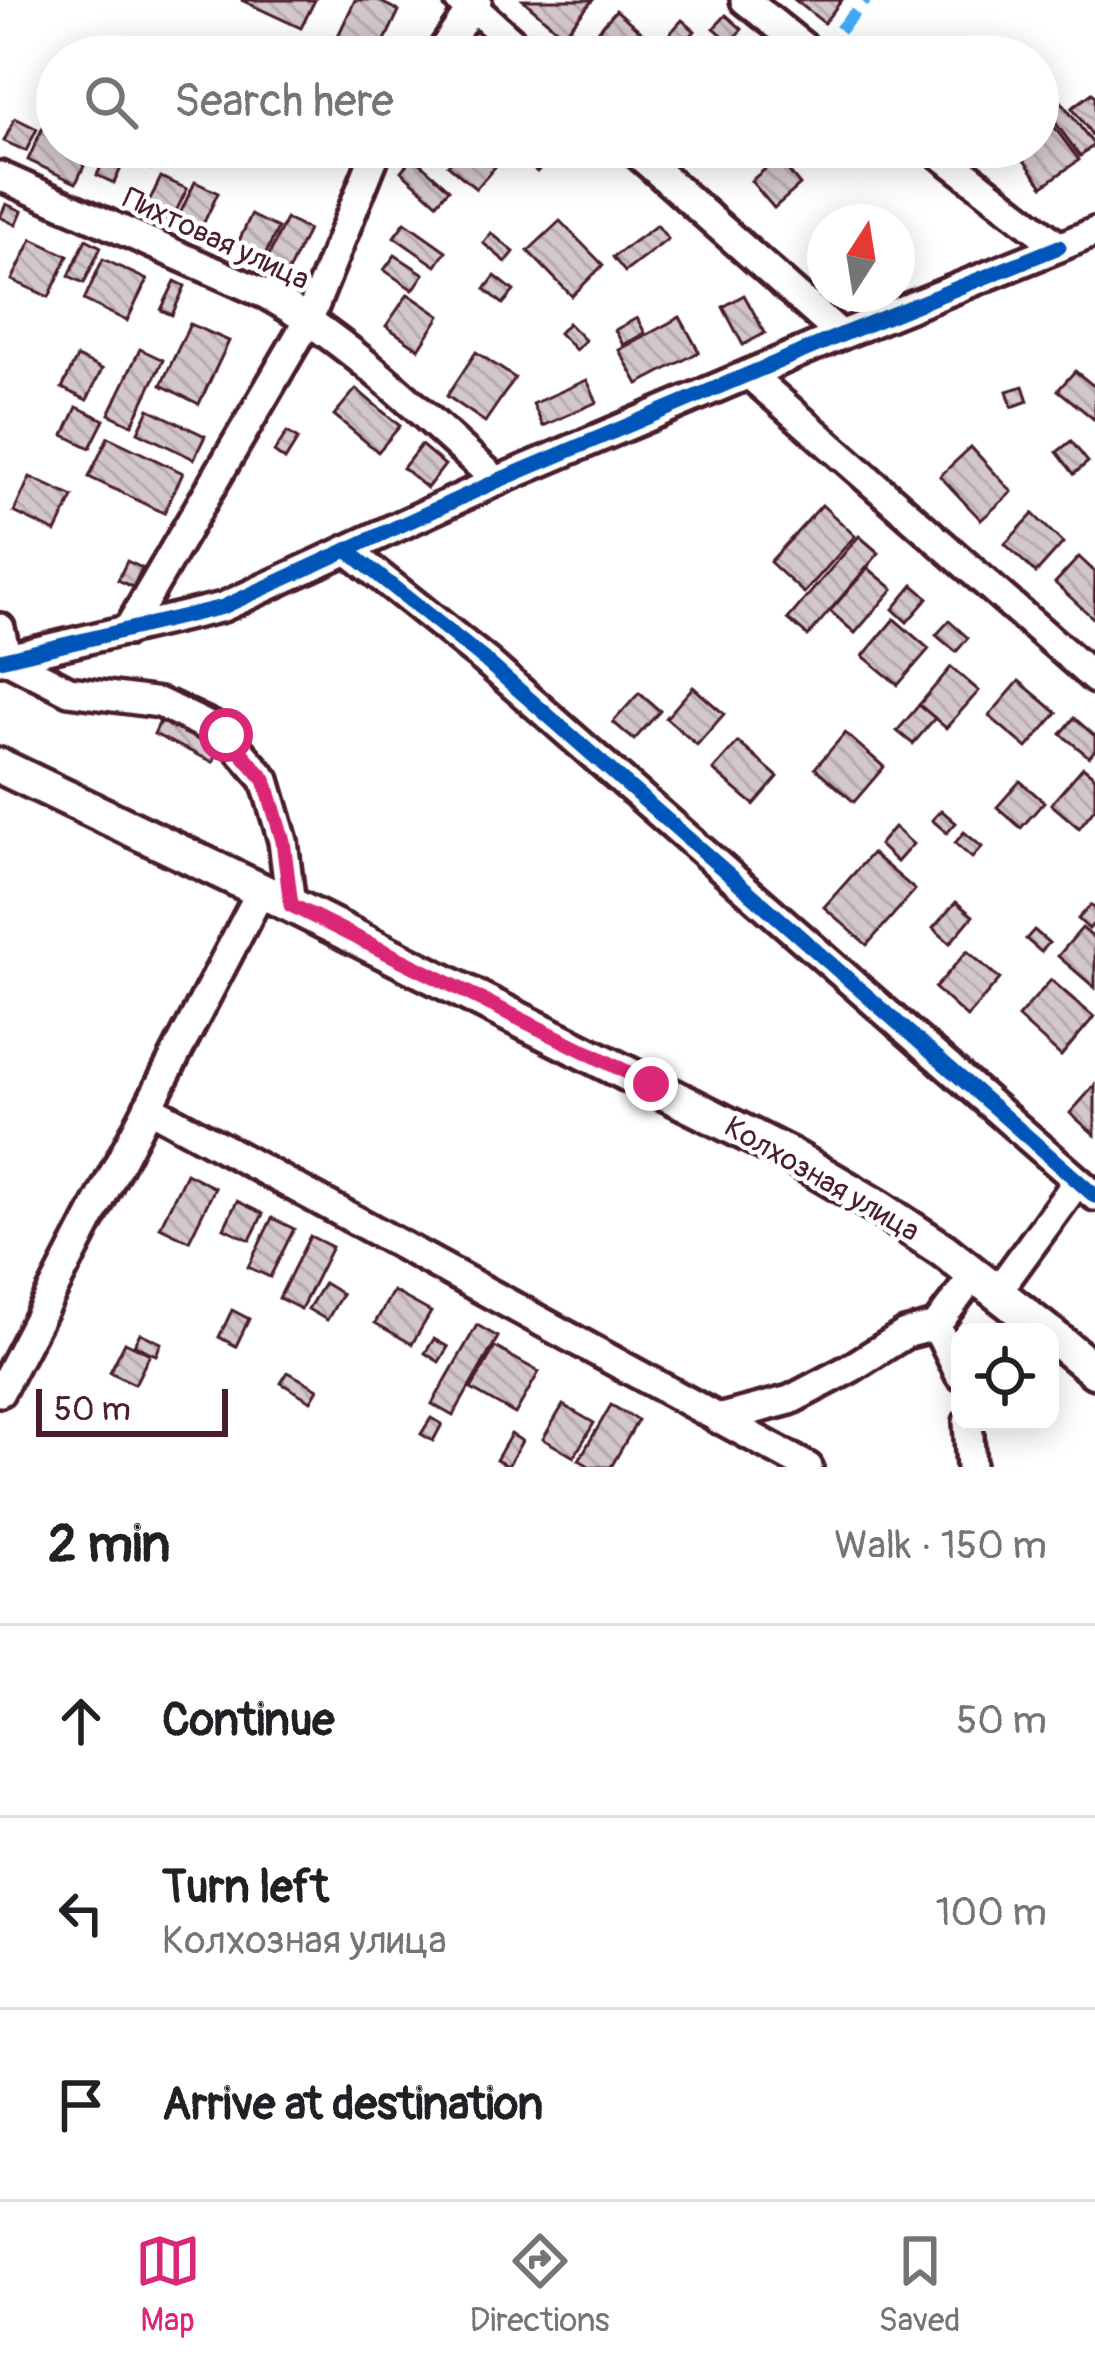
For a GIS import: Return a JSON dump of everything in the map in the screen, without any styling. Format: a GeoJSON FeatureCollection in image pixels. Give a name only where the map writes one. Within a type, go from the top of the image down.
{"type":"FeatureCollection","features":[{"type":"Feature","properties":{"kind":"main road","name":"Колхозная улица"},"geometry":{"type":"LineString","coordinates":[[0,766],[276,898],[791,1156],[878,1207],[1036,1323]]}},
{"type":"Feature","properties":{"kind":"main road","name":"Колхозная улица"},"geometry":{"type":"LineString","coordinates":[[1059,1341],[1095,1370]]}},
{"type":"Feature","properties":{"kind":"street"},"geometry":{"type":"LineString","coordinates":[[745,0],[790,36]]}},
{"type":"Feature","properties":{"kind":"street"},"geometry":{"type":"LineString","coordinates":[[450,36],[469,2],[507,36]]}},
{"type":"Feature","properties":{"kind":"street"},"geometry":{"type":"LineString","coordinates":[[127,631],[309,319],[370,168]]}},
{"type":"Feature","properties":{"kind":"street"},"geometry":{"type":"LineString","coordinates":[[654,168],[841,335]]}},
{"type":"Feature","properties":{"kind":"street"},"geometry":{"type":"LineString","coordinates":[[958,168],[1059,247]]}},
{"type":"Feature","properties":{"kind":"street","name":"Пихтовая улица"},"geometry":{"type":"LineString","coordinates":[[0,176],[267,295],[309,319],[365,362],[497,481]]}},
{"type":"Feature","properties":{"kind":"street"},"geometry":{"type":"LineString","coordinates":[[3,660],[223,607],[497,481],[1095,232]]}},
{"type":"Feature","properties":{"kind":"street"},"geometry":{"type":"LineString","coordinates":[[751,376],[1095,679]]}},
{"type":"Feature","properties":{"kind":"street"},"geometry":{"type":"LineString","coordinates":[[347,550],[486,661],[1086,1189],[936,1326],[905,1334],[790,1400],[718,1419]]}},
{"type":"Feature","properties":{"kind":"street"},"geometry":{"type":"LineString","coordinates":[[0,628],[3,660]]}},
{"type":"Feature","properties":{"kind":"street"},"geometry":{"type":"LineString","coordinates":[[0,1392],[148,1107],[276,898],[283,841],[265,780],[226,735],[160,704],[69,691],[3,660]]}},
{"type":"Feature","properties":{"kind":"street"},"geometry":{"type":"LineString","coordinates":[[148,1107],[808,1467]]}},
{"type":"Feature","properties":{"kind":"street"},"geometry":{"type":"LineString","coordinates":[[936,1326],[951,1357]]}},
{"type":"Feature","properties":{"kind":"street"},"geometry":{"type":"LineString","coordinates":[[968,1431],[970,1467]]}},
{"type":"Feature","properties":{"kind":"building"},"geometry":{"type":"Polygon","coordinates":[[[241,0],[315,0],[301,28],[241,0]]]}},
{"type":"Feature","properties":{"kind":"building"},"geometry":{"type":"Polygon","coordinates":[[[355,0],[377,0],[399,11],[387,36],[338,36],[355,0]]]}},
{"type":"Feature","properties":{"kind":"building"},"geometry":{"type":"Polygon","coordinates":[[[523,0],[593,0],[563,35],[523,0]]]}},
{"type":"Feature","properties":{"kind":"building"},"geometry":{"type":"Polygon","coordinates":[[[795,0],[842,0],[824,23],[795,0]]]}},
{"type":"Feature","properties":{"kind":"building"},"geometry":{"type":"Polygon","coordinates":[[[616,10],[646,36],[593,36],[616,10]]]}},
{"type":"Feature","properties":{"kind":"building"},"geometry":{"type":"Polygon","coordinates":[[[726,15],[742,29],[736,36],[723,36],[714,28],[726,15]]]}},
{"type":"Feature","properties":{"kind":"building"},"geometry":{"type":"Polygon","coordinates":[[[682,20],[695,31],[691,36],[668,36],[682,20]]]}},
{"type":"Feature","properties":{"kind":"building"},"geometry":{"type":"Polygon","coordinates":[[[1092,93],[1095,97],[1095,139],[1072,108],[1092,93]]]}},
{"type":"Feature","properties":{"kind":"building"},"geometry":{"type":"Polygon","coordinates":[[[1059,99],[1094,145],[1080,156],[1059,128],[1059,99]]]}},
{"type":"Feature","properties":{"kind":"building"},"geometry":{"type":"Polygon","coordinates":[[[15,118],[36,128],[26,151],[4,141],[15,118]]]}},
{"type":"Feature","properties":{"kind":"building"},"geometry":{"type":"Polygon","coordinates":[[[1059,133],[1079,160],[1043,186],[1030,168],[1059,168],[1059,133]]]}},
{"type":"Feature","properties":{"kind":"building"},"geometry":{"type":"Polygon","coordinates":[[[45,168],[83,168],[76,183],[45,168]]]}},
{"type":"Feature","properties":{"kind":"building"},"geometry":{"type":"Polygon","coordinates":[[[100,168],[121,168],[114,183],[97,175],[100,168]]]}},
{"type":"Feature","properties":{"kind":"building"},"geometry":{"type":"Polygon","coordinates":[[[425,168],[449,189],[437,203],[401,171],[425,168]]]}},
{"type":"Feature","properties":{"kind":"building"},"geometry":{"type":"Polygon","coordinates":[[[452,168],[494,168],[476,189],[452,168]]]}},
{"type":"Feature","properties":{"kind":"building"},"geometry":{"type":"Polygon","coordinates":[[[766,168],[786,168],[800,185],[774,208],[751,181],[766,168]]]}},
{"type":"Feature","properties":{"kind":"building"},"geometry":{"type":"Polygon","coordinates":[[[161,177],[187,189],[169,226],[143,214],[161,177]]]}},
{"type":"Feature","properties":{"kind":"building"},"geometry":{"type":"Polygon","coordinates":[[[195,182],[218,193],[197,237],[174,226],[195,182]]]}},
{"type":"Feature","properties":{"kind":"building"},"geometry":{"type":"Polygon","coordinates":[[[6,204],[22,211],[16,225],[0,217],[6,204]]]}},
{"type":"Feature","properties":{"kind":"building"},"geometry":{"type":"Polygon","coordinates":[[[251,215],[278,228],[264,258],[237,245],[251,215]]]}},
{"type":"Feature","properties":{"kind":"building"},"geometry":{"type":"Polygon","coordinates":[[[286,219],[308,230],[285,278],[263,268],[286,219]]]}},
{"type":"Feature","properties":{"kind":"building"},"geometry":{"type":"Polygon","coordinates":[[[560,221],[603,265],[572,296],[528,251],[560,221]]]}},
{"type":"Feature","properties":{"kind":"building"},"geometry":{"type":"Polygon","coordinates":[[[405,222],[446,251],[436,266],[394,237],[405,222]]]}},
{"type":"Feature","properties":{"kind":"building"},"geometry":{"type":"Polygon","coordinates":[[[657,225],[668,239],[625,272],[613,257],[657,225]]]}},
{"type":"Feature","properties":{"kind":"building"},"geometry":{"type":"Polygon","coordinates":[[[491,233],[514,252],[506,262],[483,243],[491,233]]]}},
{"type":"Feature","properties":{"kind":"building"},"geometry":{"type":"Polygon","coordinates":[[[32,239],[68,256],[49,297],[12,280],[32,239]]]}},
{"type":"Feature","properties":{"kind":"building"},"geometry":{"type":"Polygon","coordinates":[[[86,239],[101,247],[84,283],[69,276],[86,239]]]}},
{"type":"Feature","properties":{"kind":"building"},"geometry":{"type":"Polygon","coordinates":[[[395,255],[424,274],[413,290],[384,270],[395,255]]]}},
{"type":"Feature","properties":{"kind":"building"},"geometry":{"type":"Polygon","coordinates":[[[103,259],[147,280],[127,321],[84,300],[103,259]]]}},
{"type":"Feature","properties":{"kind":"building"},"geometry":{"type":"Polygon","coordinates":[[[495,276],[514,291],[503,304],[485,289],[495,276]]]}},
{"type":"Feature","properties":{"kind":"building"},"geometry":{"type":"Polygon","coordinates":[[[175,281],[185,286],[172,315],[161,310],[175,281]]]}},
{"type":"Feature","properties":{"kind":"building"},"geometry":{"type":"Polygon","coordinates":[[[408,294],[440,316],[419,349],[386,326],[408,294]]]}},
{"type":"Feature","properties":{"kind":"building"},"geometry":{"type":"Polygon","coordinates":[[[744,295],[765,333],[743,345],[723,307],[744,295]]]}},
{"type":"Feature","properties":{"kind":"building"},"geometry":{"type":"Polygon","coordinates":[[[680,317],[699,352],[638,384],[619,350],[680,317]]]}},
{"type":"Feature","properties":{"kind":"building"},"geometry":{"type":"Polygon","coordinates":[[[637,318],[645,333],[623,345],[615,330],[637,318]]]}},
{"type":"Feature","properties":{"kind":"building"},"geometry":{"type":"Polygon","coordinates":[[[568,323],[585,340],[576,350],[559,333],[568,323]]]}},
{"type":"Feature","properties":{"kind":"building"},"geometry":{"type":"Polygon","coordinates":[[[190,324],[229,341],[199,404],[161,385],[190,324]]]}},
{"type":"Feature","properties":{"kind":"building"},"geometry":{"type":"Polygon","coordinates":[[[140,349],[163,360],[132,425],[109,414],[140,349]]]}},
{"type":"Feature","properties":{"kind":"building"},"geometry":{"type":"Polygon","coordinates":[[[476,352],[515,378],[485,422],[447,396],[476,352]]]}},
{"type":"Feature","properties":{"kind":"building"},"geometry":{"type":"Polygon","coordinates":[[[77,357],[102,369],[87,400],[62,388],[77,357]]]}},
{"type":"Feature","properties":{"kind":"building"},"geometry":{"type":"Polygon","coordinates":[[[1075,371],[1095,387],[1095,420],[1058,390],[1075,371]]]}},
{"type":"Feature","properties":{"kind":"building"},"geometry":{"type":"Polygon","coordinates":[[[587,380],[597,402],[543,426],[533,404],[587,380]]]}},
{"type":"Feature","properties":{"kind":"building"},"geometry":{"type":"Polygon","coordinates":[[[1023,386],[1028,401],[1012,407],[1007,391],[1023,386]]]}},
{"type":"Feature","properties":{"kind":"building"},"geometry":{"type":"Polygon","coordinates":[[[356,389],[400,426],[378,452],[334,415],[356,389]]]}},
{"type":"Feature","properties":{"kind":"building"},"geometry":{"type":"Polygon","coordinates":[[[77,407],[104,420],[90,448],[64,435],[77,407]]]}},
{"type":"Feature","properties":{"kind":"building"},"geometry":{"type":"Polygon","coordinates":[[[149,409],[205,436],[194,459],[138,432],[149,409]]]}},
{"type":"Feature","properties":{"kind":"building"},"geometry":{"type":"Polygon","coordinates":[[[287,432],[298,439],[285,460],[274,452],[287,432]]]}},
{"type":"Feature","properties":{"kind":"building"},"geometry":{"type":"Polygon","coordinates":[[[108,437],[183,473],[164,513],[89,477],[108,437]]]}},
{"type":"Feature","properties":{"kind":"building"},"geometry":{"type":"Polygon","coordinates":[[[1071,441],[1088,462],[1074,474],[1057,452],[1071,441]]]}},
{"type":"Feature","properties":{"kind":"building"},"geometry":{"type":"Polygon","coordinates":[[[421,445],[445,465],[427,488],[403,468],[421,445]]]}},
{"type":"Feature","properties":{"kind":"building"},"geometry":{"type":"Polygon","coordinates":[[[971,447],[1012,492],[981,520],[940,476],[971,447]]]}},
{"type":"Feature","properties":{"kind":"building"},"geometry":{"type":"Polygon","coordinates":[[[30,477],[73,497],[56,532],[14,512],[30,477]]]}},
{"type":"Feature","properties":{"kind":"building"},"geometry":{"type":"Polygon","coordinates":[[[822,505],[855,536],[804,593],[770,562],[822,505]]]}},
{"type":"Feature","properties":{"kind":"building"},"geometry":{"type":"Polygon","coordinates":[[[1033,514],[1063,543],[1036,573],[1005,544],[1033,514]]]}},
{"type":"Feature","properties":{"kind":"building"},"geometry":{"type":"Polygon","coordinates":[[[859,536],[879,553],[808,636],[788,619],[859,536]]]}},
{"type":"Feature","properties":{"kind":"building"},"geometry":{"type":"Polygon","coordinates":[[[1079,557],[1095,572],[1094,619],[1055,583],[1079,557]]]}},
{"type":"Feature","properties":{"kind":"building"},"geometry":{"type":"Polygon","coordinates":[[[127,561],[142,568],[133,587],[118,580],[127,561]]]}},
{"type":"Feature","properties":{"kind":"building"},"geometry":{"type":"Polygon","coordinates":[[[868,568],[893,589],[855,633],[830,611],[868,568]]]}},
{"type":"Feature","properties":{"kind":"building"},"geometry":{"type":"Polygon","coordinates":[[[913,585],[928,598],[907,622],[893,609],[913,585]]]}},
{"type":"Feature","properties":{"kind":"building"},"geometry":{"type":"Polygon","coordinates":[[[894,619],[929,649],[898,685],[863,656],[894,619]]]}},
{"type":"Feature","properties":{"kind":"building"},"geometry":{"type":"Polygon","coordinates":[[[949,621],[968,638],[956,652],[936,635],[949,621]]]}},
{"type":"Feature","properties":{"kind":"building"},"geometry":{"type":"Polygon","coordinates":[[[951,667],[979,691],[946,728],[919,705],[951,667]]]}},
{"type":"Feature","properties":{"kind":"building"},"geometry":{"type":"Polygon","coordinates":[[[1019,681],[1057,713],[1027,748],[989,716],[1019,681]]]}},
{"type":"Feature","properties":{"kind":"building"},"geometry":{"type":"Polygon","coordinates":[[[693,687],[724,714],[697,745],[666,718],[693,687]]]}},
{"type":"Feature","properties":{"kind":"building"},"geometry":{"type":"Polygon","coordinates":[[[175,690],[234,718],[213,762],[154,734],[175,690]]]}},
{"type":"Feature","properties":{"kind":"building"},"geometry":{"type":"Polygon","coordinates":[[[639,693],[660,711],[634,740],[613,722],[639,693]]]}},
{"type":"Feature","properties":{"kind":"building"},"geometry":{"type":"Polygon","coordinates":[[[919,705],[935,718],[913,744],[897,731],[919,705]]]}},
{"type":"Feature","properties":{"kind":"building"},"geometry":{"type":"Polygon","coordinates":[[[1074,718],[1095,736],[1095,750],[1089,757],[1061,734],[1074,718]]]}},
{"type":"Feature","properties":{"kind":"building"},"geometry":{"type":"Polygon","coordinates":[[[845,733],[884,767],[854,802],[815,768],[845,733]]]}},
{"type":"Feature","properties":{"kind":"building"},"geometry":{"type":"Polygon","coordinates":[[[738,742],[778,777],[754,805],[713,770],[738,742]]]}},
{"type":"Feature","properties":{"kind":"building"},"geometry":{"type":"Polygon","coordinates":[[[1083,767],[1095,777],[1095,808],[1079,828],[1051,804],[1083,767]]]}},
{"type":"Feature","properties":{"kind":"building"},"geometry":{"type":"Polygon","coordinates":[[[1020,781],[1044,802],[1021,828],[997,807],[1020,781]]]}},
{"type":"Feature","properties":{"kind":"building"},"geometry":{"type":"Polygon","coordinates":[[[941,810],[956,823],[947,833],[932,820],[941,810]]]}},
{"type":"Feature","properties":{"kind":"building"},"geometry":{"type":"Polygon","coordinates":[[[894,827],[913,844],[897,862],[879,845],[894,827]]]}},
{"type":"Feature","properties":{"kind":"building"},"geometry":{"type":"Polygon","coordinates":[[[964,832],[982,847],[972,858],[955,843],[964,832]]]}},
{"type":"Feature","properties":{"kind":"building"},"geometry":{"type":"Polygon","coordinates":[[[872,853],[915,890],[867,945],[824,907],[872,853]]]}},
{"type":"Feature","properties":{"kind":"building"},"geometry":{"type":"Polygon","coordinates":[[[956,902],[973,916],[950,943],[933,928],[956,902]]]}},
{"type":"Feature","properties":{"kind":"building"},"geometry":{"type":"Polygon","coordinates":[[[1091,905],[1095,922],[1089,929],[1078,919],[1091,905]]]}},
{"type":"Feature","properties":{"kind":"building"},"geometry":{"type":"Polygon","coordinates":[[[1082,928],[1095,939],[1095,988],[1058,956],[1082,928]]]}},
{"type":"Feature","properties":{"kind":"building"},"geometry":{"type":"Polygon","coordinates":[[[1034,930],[1049,943],[1041,952],[1026,939],[1034,930]]]}},
{"type":"Feature","properties":{"kind":"building"},"geometry":{"type":"Polygon","coordinates":[[[967,951],[1000,979],[967,1017],[935,988],[967,951]]]}},
{"type":"Feature","properties":{"kind":"building"},"geometry":{"type":"Polygon","coordinates":[[[1051,980],[1094,1017],[1061,1056],[1018,1017],[1051,980]]]}},
{"type":"Feature","properties":{"kind":"building"},"geometry":{"type":"Polygon","coordinates":[[[1095,1085],[1095,1135],[1070,1113],[1095,1085]]]}},
{"type":"Feature","properties":{"kind":"building"},"geometry":{"type":"Polygon","coordinates":[[[186,1173],[215,1188],[189,1241],[160,1227],[186,1173]]]}},
{"type":"Feature","properties":{"kind":"building"},"geometry":{"type":"Polygon","coordinates":[[[237,1201],[263,1214],[250,1240],[224,1228],[237,1201]]]}},
{"type":"Feature","properties":{"kind":"building"},"geometry":{"type":"Polygon","coordinates":[[[272,1218],[294,1229],[270,1277],[248,1267],[272,1218]]]}},
{"type":"Feature","properties":{"kind":"building"},"geometry":{"type":"Polygon","coordinates":[[[310,1236],[332,1247],[301,1309],[279,1298],[310,1236]]]}},
{"type":"Feature","properties":{"kind":"building"},"geometry":{"type":"Polygon","coordinates":[[[324,1283],[342,1294],[327,1320],[308,1309],[324,1283]]]}},
{"type":"Feature","properties":{"kind":"building"},"geometry":{"type":"Polygon","coordinates":[[[393,1291],[431,1312],[412,1344],[375,1323],[393,1291]]]}},
{"type":"Feature","properties":{"kind":"building"},"geometry":{"type":"Polygon","coordinates":[[[232,1310],[249,1319],[236,1346],[219,1337],[232,1310]]]}},
{"type":"Feature","properties":{"kind":"building"},"geometry":{"type":"Polygon","coordinates":[[[477,1325],[498,1337],[453,1416],[432,1404],[477,1325]]]}},
{"type":"Feature","properties":{"kind":"building"},"geometry":{"type":"Polygon","coordinates":[[[140,1333],[161,1343],[156,1355],[134,1345],[140,1333]]]}},
{"type":"Feature","properties":{"kind":"building"},"geometry":{"type":"Polygon","coordinates":[[[434,1339],[448,1347],[439,1362],[425,1353],[434,1339]]]}},
{"type":"Feature","properties":{"kind":"building"},"geometry":{"type":"Polygon","coordinates":[[[125,1342],[150,1354],[135,1384],[110,1372],[125,1342]]]}},
{"type":"Feature","properties":{"kind":"building"},"geometry":{"type":"Polygon","coordinates":[[[495,1347],[539,1372],[515,1414],[471,1389],[495,1347]]]}},
{"type":"Feature","properties":{"kind":"building"},"geometry":{"type":"Polygon","coordinates":[[[288,1372],[318,1389],[311,1401],[281,1383],[288,1372]]]}},
{"type":"Feature","properties":{"kind":"building"},"geometry":{"type":"Polygon","coordinates":[[[563,1405],[594,1423],[574,1457],[543,1439],[563,1405]]]}},
{"type":"Feature","properties":{"kind":"building"},"geometry":{"type":"Polygon","coordinates":[[[611,1405],[638,1420],[611,1467],[591,1467],[579,1460],[611,1405]]]}},
{"type":"Feature","properties":{"kind":"building"},"geometry":{"type":"Polygon","coordinates":[[[431,1418],[442,1424],[433,1441],[421,1434],[431,1418]]]}},
{"type":"Feature","properties":{"kind":"building"},"geometry":{"type":"Polygon","coordinates":[[[511,1434],[522,1441],[508,1466],[496,1460],[511,1434]]]}},
{"type":"Feature","properties":{"kind":"marked path"},"geometry":{"type":"LineString","coordinates":[[834,36],[866,0]]}},
{"type":"Feature","properties":{"kind":"cycle path"},"geometry":{"type":"LineString","coordinates":[[0,660],[223,607],[497,481],[1059,247]]}},
{"type":"Feature","properties":{"kind":"cycle path"},"geometry":{"type":"LineString","coordinates":[[347,550],[486,661],[1095,1196]]}},
{"type":"Feature","properties":{"kind":"route"},"geometry":{"type":"LineString","coordinates":[[226,735],[265,780],[283,841],[291,905],[651,1084]]}}]}
